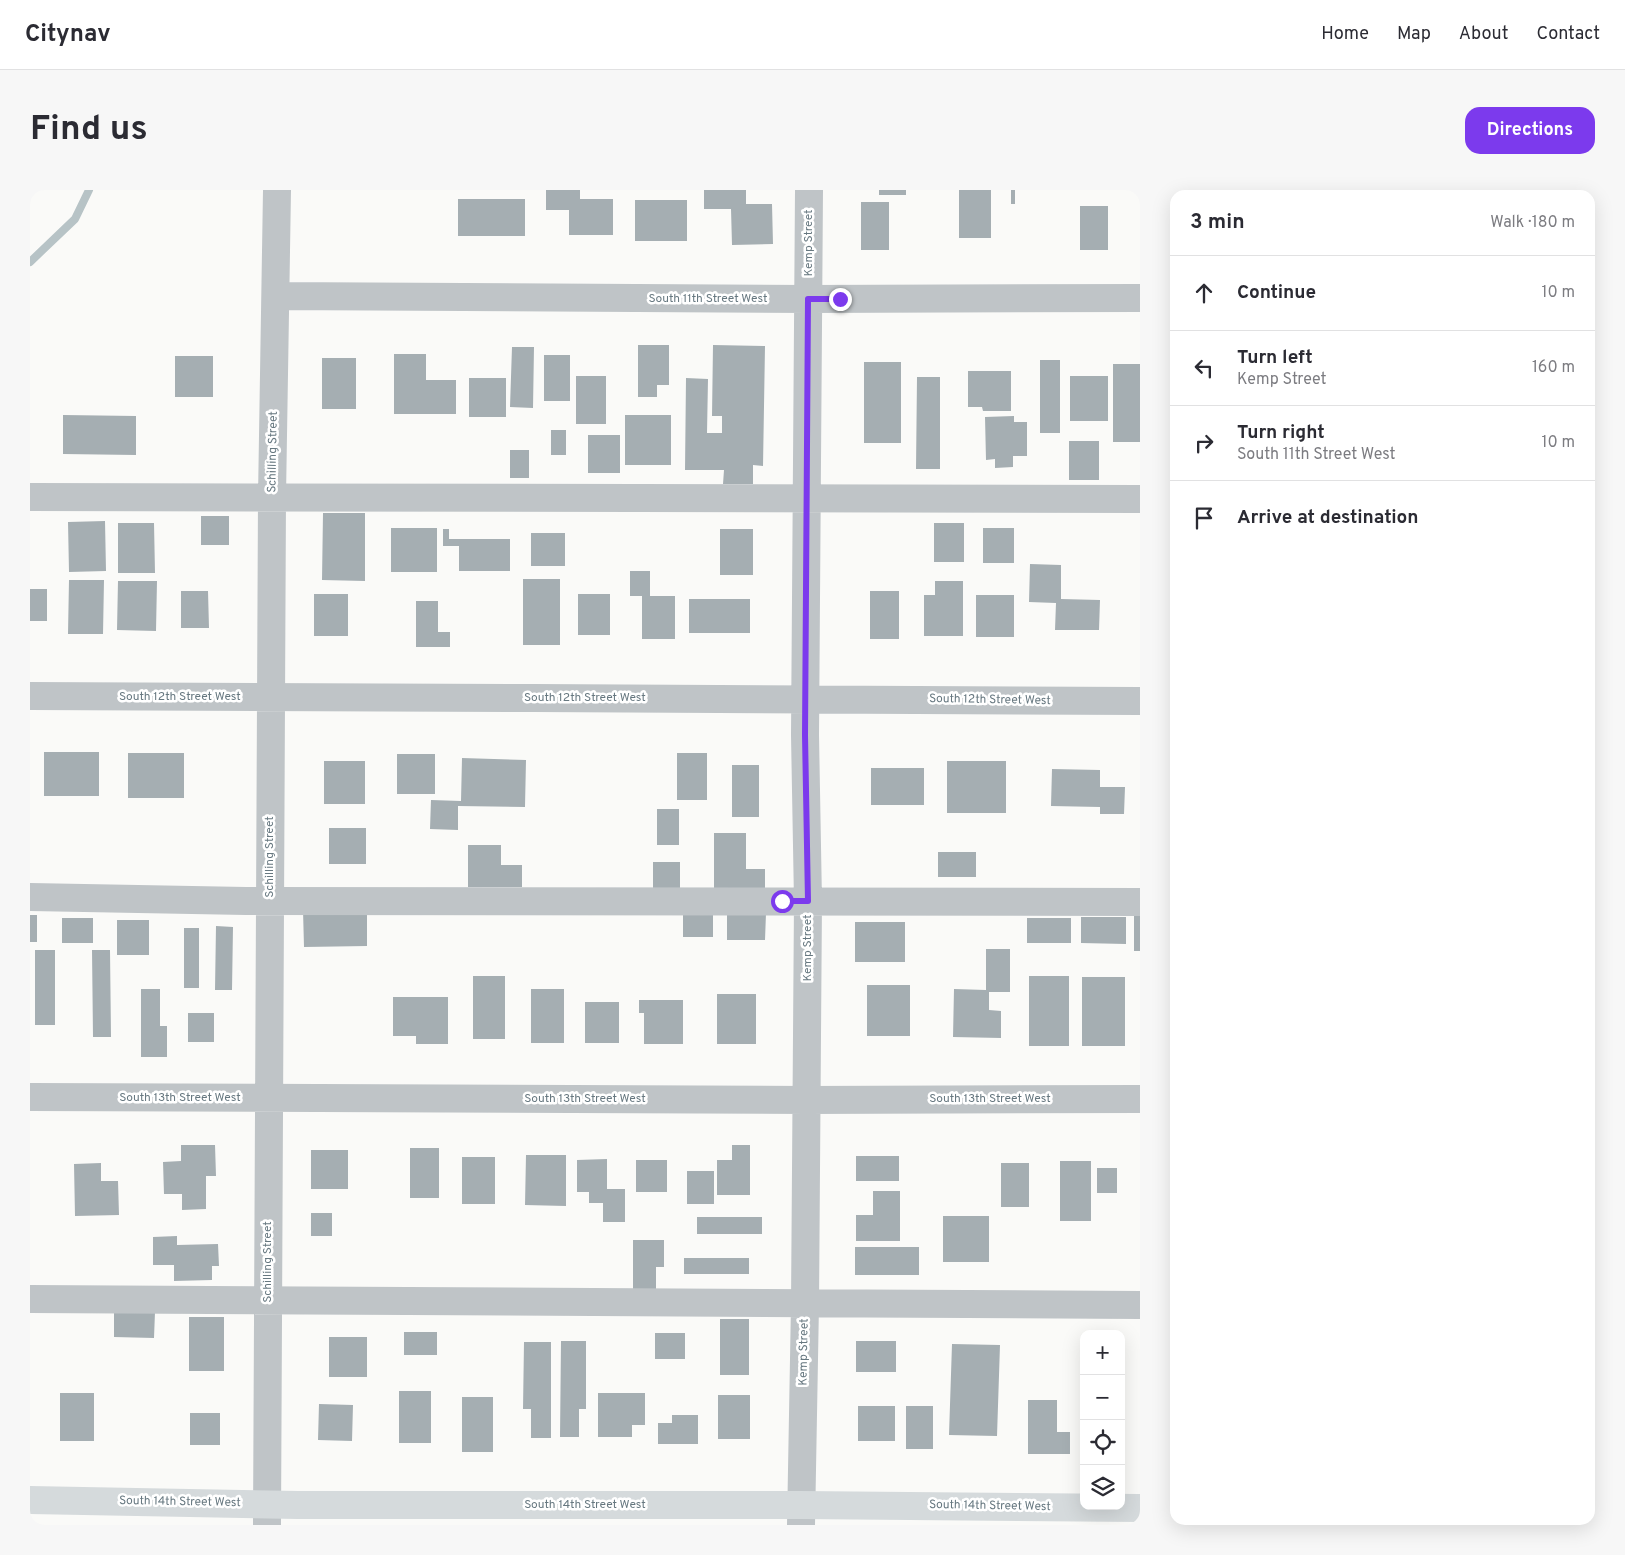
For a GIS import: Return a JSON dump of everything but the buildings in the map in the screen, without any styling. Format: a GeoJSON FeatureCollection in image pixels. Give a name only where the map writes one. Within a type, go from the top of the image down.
{"type":"FeatureCollection","features":[{"type":"Feature","properties":{"kind":"main road","name":"South 14th Street West"},"geometry":{"type":"LineString","coordinates":[[30,1500],[267,1514],[298,1505],[801,1515],[1140,1508]]}},
{"type":"Feature","properties":{"kind":"street","name":"Schilling Street"},"geometry":{"type":"LineString","coordinates":[[267,1514],[272,497],[277,190]]}},
{"type":"Feature","properties":{"kind":"street","name":"Kemp Street"},"geometry":{"type":"LineString","coordinates":[[801,1515],[805,1304],[808,901],[806,698],[809,190]]}},
{"type":"Feature","properties":{"kind":"street","name":"South 11th Street West"},"geometry":{"type":"LineString","coordinates":[[276,296],[808,299],[1140,298]]}},
{"type":"Feature","properties":{"kind":"street"},"geometry":{"type":"LineString","coordinates":[[30,496],[1140,499]]}},
{"type":"Feature","properties":{"kind":"street","name":"South 12th Street West"},"geometry":{"type":"LineString","coordinates":[[30,696],[806,698],[1140,702]]}},
{"type":"Feature","properties":{"kind":"street"},"geometry":{"type":"LineString","coordinates":[[30,897],[270,901],[1140,902]]}},
{"type":"Feature","properties":{"kind":"street","name":"South 13th Street West"},"geometry":{"type":"LineString","coordinates":[[30,1097],[806,1100],[1140,1099]]}},
{"type":"Feature","properties":{"kind":"street"},"geometry":{"type":"LineString","coordinates":[[30,1300],[1140,1305]]}},
{"type":"Feature","properties":{"kind":"waterway"},"geometry":{"type":"LineString","coordinates":[[30,262],[75,219],[89,190]]}},
{"type":"Feature","properties":{"kind":"route"},"geometry":{"type":"LineString","coordinates":[[782,901],[808,901],[805,735],[808,299],[840,299]]}}]}
